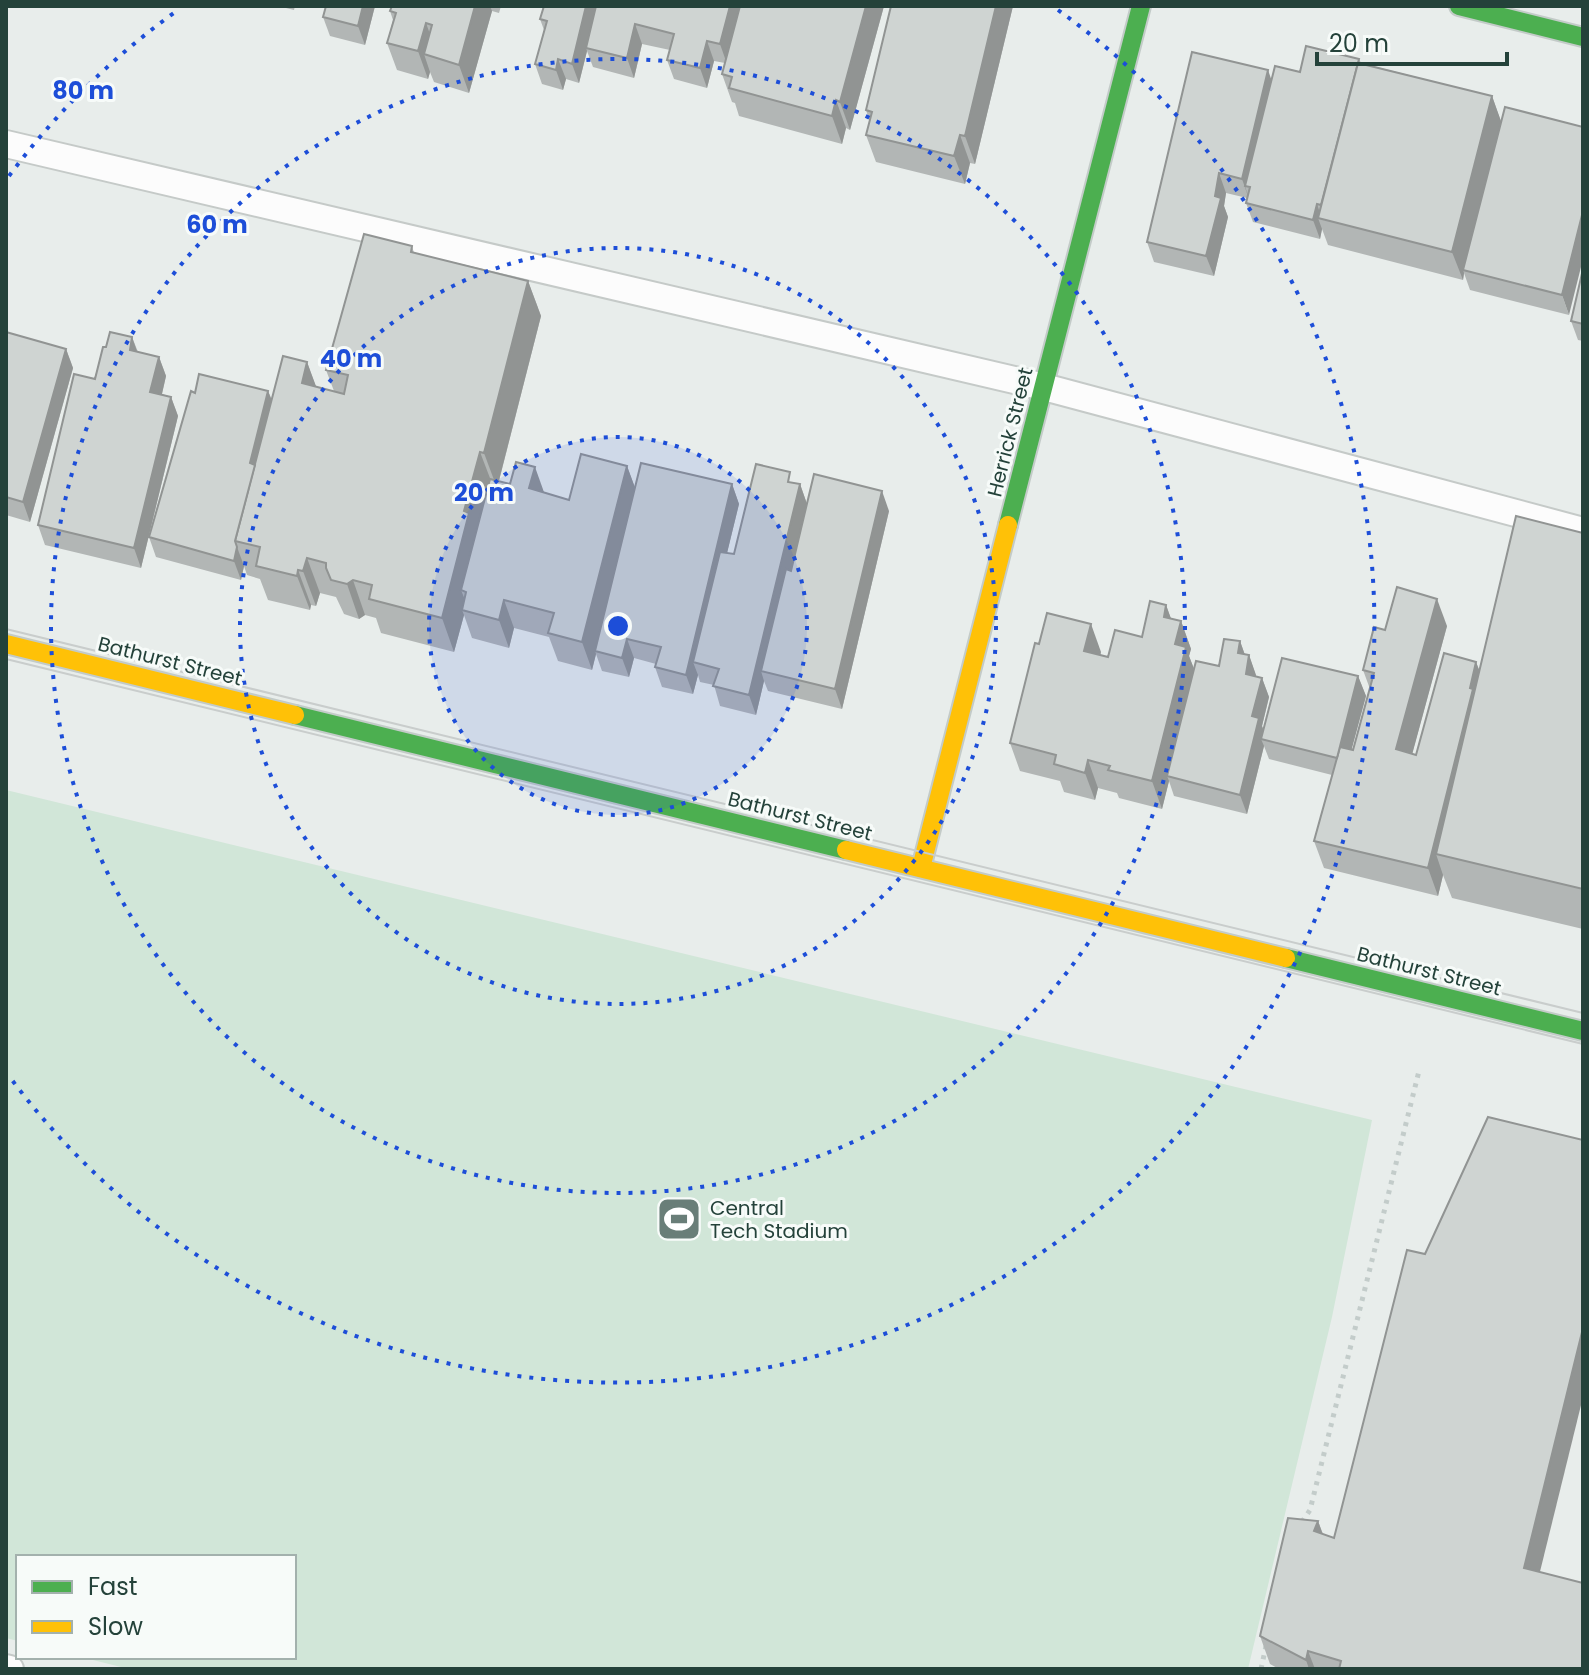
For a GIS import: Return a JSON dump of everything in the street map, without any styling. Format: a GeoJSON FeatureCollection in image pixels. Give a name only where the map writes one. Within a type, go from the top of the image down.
{"type":"FeatureCollection","features":[{"type":"Feature","properties":{"kind":"main road","name":"Herrick Street"},"geometry":{"type":"LineString","coordinates":[[921,868],[1141,6]]}},
{"type":"Feature","properties":{"kind":"main road"},"geometry":{"type":"LineString","coordinates":[[1459,6],[1583,37]]}},
{"type":"Feature","properties":{"kind":"main road","name":"Bathurst Street"},"geometry":{"type":"LineString","coordinates":[[6,644],[1583,1031]]}},
{"type":"Feature","properties":{"kind":"lane"},"geometry":{"type":"LineString","coordinates":[[6,144],[1044,387],[1583,531]]}},
{"type":"Feature","properties":{"kind":"path"},"geometry":{"type":"LineString","coordinates":[[1296,1530],[1310,1510],[1419,1071]]}},
{"type":"Feature","properties":{"kind":"path"},"geometry":{"type":"LineString","coordinates":[[1261,1669],[1267,1640]]}},
{"type":"Feature","properties":{"kind":"green space","name":"Central Tech Stadium"},"geometry":{"type":"Polygon","coordinates":[[[6,790],[1372,1120],[1332,1317],[1248,1669],[129,1669],[89,1659],[296,1659],[296,1555],[16,1555],[16,1640],[6,1638],[6,790]]]}},
{"type":"Feature","properties":{"kind":"building"},"geometry":{"type":"Polygon","coordinates":[[[326,6],[363,6],[358,26],[323,17],[326,6]]]}},
{"type":"Feature","properties":{"kind":"building"},"geometry":{"type":"Polygon","coordinates":[[[392,6],[475,6],[459,65],[424,54],[432,25],[426,23],[418,51],[387,43],[396,13],[390,11],[392,6]]]}},
{"type":"Feature","properties":{"kind":"building"},"geometry":{"type":"Polygon","coordinates":[[[544,6],[586,6],[572,64],[558,59],[556,70],[535,64],[547,21],[540,19],[544,6]]]}},
{"type":"Feature","properties":{"kind":"building"},"geometry":{"type":"Polygon","coordinates":[[[596,6],[730,6],[720,44],[707,41],[700,68],[667,60],[674,34],[635,24],[627,58],[586,48],[596,6]]]}},
{"type":"Feature","properties":{"kind":"building"},"geometry":{"type":"Polygon","coordinates":[[[740,6],[866,6],[840,102],[836,100],[832,116],[729,88],[732,77],[722,74],[740,6]]]}},
{"type":"Feature","properties":{"kind":"building"},"geometry":{"type":"Polygon","coordinates":[[[891,6],[996,6],[965,136],[960,135],[954,156],[866,135],[872,112],[866,110],[891,6]]]}},
{"type":"Feature","properties":{"kind":"building"},"geometry":{"type":"Polygon","coordinates":[[[1306,46],[1359,59],[1321,205],[1317,204],[1313,220],[1246,203],[1250,187],[1245,186],[1275,66],[1300,72],[1306,46]]]}},
{"type":"Feature","properties":{"kind":"building"},"geometry":{"type":"Polygon","coordinates":[[[1192,52],[1268,70],[1242,179],[1219,173],[1215,196],[1221,198],[1206,256],[1147,242],[1192,52]]]}},
{"type":"Feature","properties":{"kind":"building"},"geometry":{"type":"Polygon","coordinates":[[[1358,63],[1492,96],[1452,252],[1318,218],[1358,63]]]}},
{"type":"Feature","properties":{"kind":"building"},"geometry":{"type":"Polygon","coordinates":[[[1505,107],[1583,127],[1583,211],[1562,295],[1463,270],[1505,107]]]}},
{"type":"Feature","properties":{"kind":"building"},"geometry":{"type":"Polygon","coordinates":[[[364,234],[412,246],[411,252],[528,281],[484,453],[480,452],[464,511],[469,513],[442,618],[369,599],[372,585],[353,580],[347,584],[331,580],[326,563],[307,558],[303,571],[298,570],[297,576],[256,566],[260,547],[235,541],[283,356],[307,362],[302,383],[344,394],[348,375],[326,370],[364,234]]]}},
{"type":"Feature","properties":{"kind":"building"},"geometry":{"type":"Polygon","coordinates":[[[1583,269],[1583,324],[1571,321],[1583,269]]]}},
{"type":"Feature","properties":{"kind":"building"},"geometry":{"type":"Polygon","coordinates":[[[6,332],[66,349],[23,502],[6,497],[6,332]]]}},
{"type":"Feature","properties":{"kind":"building"},"geometry":{"type":"Polygon","coordinates":[[[110,332],[132,337],[130,350],[159,357],[150,392],[171,397],[134,548],[38,525],[74,374],[95,379],[110,332]]]}},
{"type":"Feature","properties":{"kind":"building"},"geometry":{"type":"Polygon","coordinates":[[[199,374],[268,391],[250,463],[255,465],[235,541],[234,561],[149,537],[191,391],[195,393],[199,374]]]}},
{"type":"Feature","properties":{"kind":"building"},"geometry":{"type":"Polygon","coordinates":[[[581,454],[627,466],[582,642],[548,633],[554,613],[504,600],[499,620],[462,610],[466,592],[461,590],[490,479],[510,484],[516,462],[535,467],[529,488],[569,500],[581,454]]]}},
{"type":"Feature","properties":{"kind":"building"},"geometry":{"type":"Polygon","coordinates":[[[641,463],[732,484],[686,675],[655,667],[661,647],[627,639],[622,658],[595,651],[641,463]]]}},
{"type":"Feature","properties":{"kind":"building"},"geometry":{"type":"Polygon","coordinates":[[[756,464],[790,472],[788,482],[800,484],[749,695],[713,686],[719,669],[693,662],[720,552],[734,554],[756,464]]]}},
{"type":"Feature","properties":{"kind":"building"},"geometry":{"type":"Polygon","coordinates":[[[814,474],[882,491],[835,689],[761,671],[786,569],[791,571],[814,474]]]}},
{"type":"Feature","properties":{"kind":"building"},"geometry":{"type":"Polygon","coordinates":[[[1516,516],[1583,533],[1583,889],[1436,854],[1516,516]]]}},
{"type":"Feature","properties":{"kind":"building"},"geometry":{"type":"Polygon","coordinates":[[[1397,587],[1437,599],[1396,749],[1416,755],[1444,653],[1476,662],[1470,688],[1473,689],[1428,868],[1314,841],[1340,747],[1353,750],[1374,673],[1363,670],[1374,627],[1385,630],[1397,587]]]}},
{"type":"Feature","properties":{"kind":"building"},"geometry":{"type":"Polygon","coordinates":[[[1150,601],[1166,605],[1164,617],[1181,621],[1175,644],[1186,647],[1152,781],[1108,770],[1110,766],[1088,760],[1085,773],[1054,764],[1056,755],[1010,743],[1035,643],[1039,644],[1047,613],[1091,624],[1084,651],[1108,657],[1115,630],[1142,637],[1150,601]]]}},
{"type":"Feature","properties":{"kind":"building"},"geometry":{"type":"Polygon","coordinates":[[[1224,639],[1240,641],[1238,653],[1249,655],[1246,674],[1262,678],[1252,716],[1259,718],[1240,795],[1167,776],[1196,661],[1219,666],[1224,639]]]}},
{"type":"Feature","properties":{"kind":"building"},"geometry":{"type":"Polygon","coordinates":[[[1282,658],[1358,676],[1337,758],[1261,739],[1282,658]]]}},
{"type":"Feature","properties":{"kind":"building"},"geometry":{"type":"Polygon","coordinates":[[[1488,1117],[1583,1140],[1583,1328],[1524,1568],[1583,1583],[1583,1669],[1339,1669],[1341,1661],[1308,1651],[1306,1660],[1260,1636],[1288,1518],[1318,1521],[1314,1531],[1334,1538],[1407,1250],[1425,1254],[1488,1117]]]}},
{"type":"Feature","properties":{"kind":"tram line"},"geometry":{"type":"LineString","coordinates":[[6,629],[1583,1013]]}},
{"type":"Feature","properties":{"kind":"tram line"},"geometry":{"type":"LineString","coordinates":[[6,659],[1583,1044]]}},
{"type":"Feature","properties":{"kind":"traffic: fast"},"geometry":{"type":"LineString","coordinates":[[1008,525],[1141,6]]}},
{"type":"Feature","properties":{"kind":"traffic: fast"},"geometry":{"type":"LineString","coordinates":[[1459,6],[1583,37]]}},
{"type":"Feature","properties":{"kind":"traffic: fast"},"geometry":{"type":"LineString","coordinates":[[295,715],[846,850]]}},
{"type":"Feature","properties":{"kind":"traffic: fast"},"geometry":{"type":"LineString","coordinates":[[1286,958],[1583,1031]]}},
{"type":"Feature","properties":{"kind":"traffic: slow"},"geometry":{"type":"LineString","coordinates":[[921,868],[1008,525]]}},
{"type":"Feature","properties":{"kind":"traffic: slow"},"geometry":{"type":"LineString","coordinates":[[6,644],[295,715]]}},
{"type":"Feature","properties":{"kind":"traffic: slow"},"geometry":{"type":"LineString","coordinates":[[846,850],[1286,958]]}},
{"type":"Feature","properties":{"kind":"place","name":"Central Tech Stadium"},"geometry":{"type":"Point","coordinates":[679,1219]}}]}
